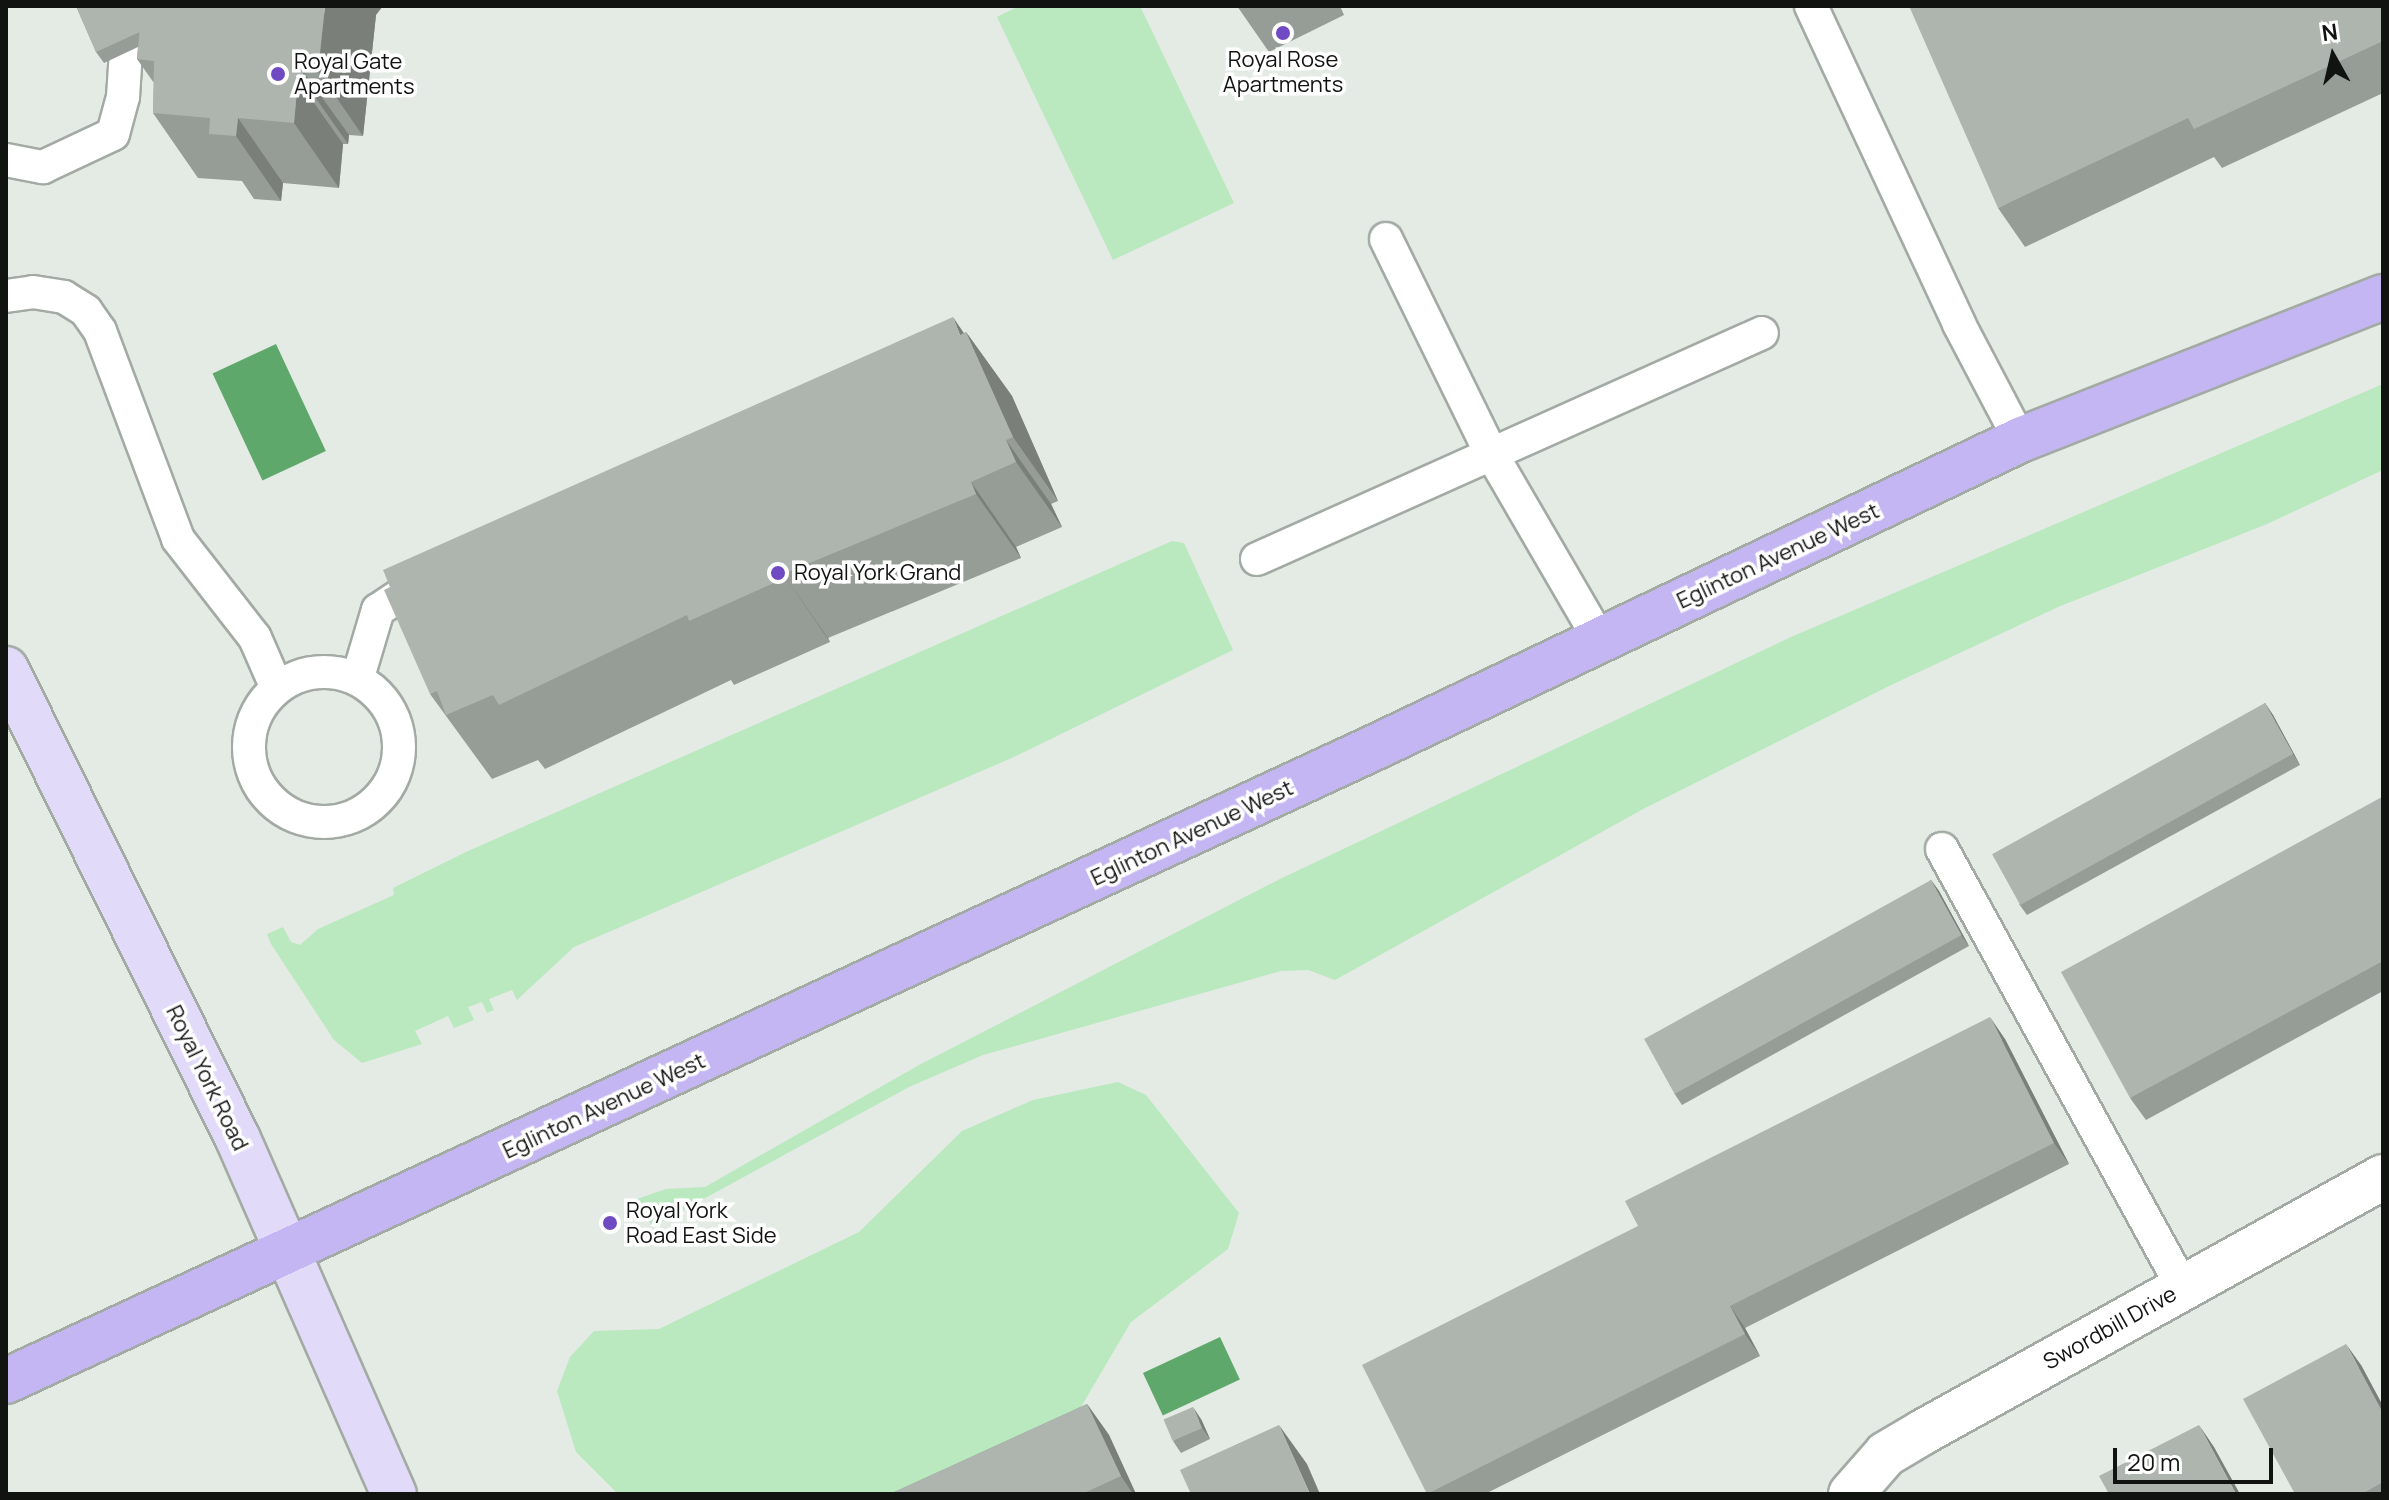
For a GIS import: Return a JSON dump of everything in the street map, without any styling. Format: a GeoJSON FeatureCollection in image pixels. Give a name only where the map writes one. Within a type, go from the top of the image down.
{"type":"FeatureCollection","features":[{"type":"Feature","properties":{"kind":"main road","name":"Eglinton Avenue West"},"geometry":{"type":"LineString","coordinates":[[6,1381],[288,1255],[2020,440],[2383,297]]}},
{"type":"Feature","properties":{"kind":"main road","name":"Royal York Road"},"geometry":{"type":"LineString","coordinates":[[6,669],[238,1139],[394,1494]]}},
{"type":"Feature","properties":{"kind":"street","name":"Swordbill Drive"},"geometry":{"type":"LineString","coordinates":[[1851,1494],[1886,1454],[2383,1177]]}},
{"type":"Feature","properties":{"kind":"lane"},"geometry":{"type":"LineString","coordinates":[[6,160],[43,167],[113,134],[123,97],[126,50],[113,6]]}},
{"type":"Feature","properties":{"kind":"lane"},"geometry":{"type":"LineString","coordinates":[[1811,6],[1959,324],[2020,440]]}},
{"type":"Feature","properties":{"kind":"lane"},"geometry":{"type":"LineString","coordinates":[[1386,239],[1491,453],[1600,640]]}},
{"type":"Feature","properties":{"kind":"lane"},"geometry":{"type":"LineString","coordinates":[[6,296],[33,292],[64,297],[86,311],[100,331],[178,539],[255,638],[276,686]]}},
{"type":"Feature","properties":{"kind":"lane"},"geometry":{"type":"LineString","coordinates":[[1257,559],[1762,333]]}},
{"type":"Feature","properties":{"kind":"lane"},"geometry":{"type":"LineString","coordinates":[[358,677],[378,610],[454,560]]}},
{"type":"Feature","properties":{"kind":"lane"},"geometry":{"type":"LineString","coordinates":[[316,670],[358,677],[390,707],[401,749],[388,790],[354,817],[310,823],[271,803],[249,765],[250,722],[276,686],[316,670]]}},
{"type":"Feature","properties":{"kind":"lane"},"geometry":{"type":"LineString","coordinates":[[1942,849],[2183,1288]]}},
{"type":"Feature","properties":{"kind":"shaded area"},"geometry":{"type":"Polygon","coordinates":[[[1019,6],[1140,6],[1234,203],[1113,260],[997,17],[1019,6]]]}},
{"type":"Feature","properties":{"kind":"shaded area"},"geometry":{"type":"Polygon","coordinates":[[[276,344],[326,451],[262,481],[213,374],[276,344]]]}},
{"type":"Feature","properties":{"kind":"shaded area"},"geometry":{"type":"Polygon","coordinates":[[[2383,384],[2383,470],[2267,524],[2058,607],[1887,687],[1645,808],[1335,980],[1308,970],[1281,971],[983,1055],[909,1087],[652,1227],[637,1199],[666,1189],[705,1187],[919,1065],[1280,879],[1791,637],[2383,384]]]}},
{"type":"Feature","properties":{"kind":"shaded area"},"geometry":{"type":"Polygon","coordinates":[[[1172,541],[1184,543],[1233,650],[1014,757],[574,947],[517,1000],[512,990],[489,999],[494,1010],[487,1013],[482,1002],[468,1007],[474,1020],[454,1028],[448,1016],[415,1031],[422,1044],[362,1063],[334,1040],[271,944],[267,934],[283,927],[291,942],[300,945],[318,929],[394,895],[393,888],[466,852],[1172,541]]]}},
{"type":"Feature","properties":{"kind":"shaded area"},"geometry":{"type":"Polygon","coordinates":[[[1118,1082],[1146,1095],[1239,1213],[1228,1249],[1131,1322],[1078,1412],[927,1494],[618,1494],[576,1452],[557,1391],[570,1357],[594,1331],[659,1329],[859,1232],[962,1131],[1033,1100],[1118,1082]]]}},
{"type":"Feature","properties":{"kind":"shaded area"},"geometry":{"type":"Polygon","coordinates":[[[1220,1337],[1240,1380],[1163,1416],[1143,1373],[1220,1337]]]}},
{"type":"Feature","properties":{"kind":"building"},"geometry":{"type":"Polygon","coordinates":[[[76,6],[143,6],[140,32],[96,52],[76,6]]]}},
{"type":"Feature","properties":{"kind":"building"},"geometry":{"type":"Polygon","coordinates":[[[142,6],[325,6],[318,71],[303,71],[303,80],[298,80],[294,123],[238,118],[236,136],[209,134],[210,118],[153,113],[154,61],[137,59],[142,6]]]}},
{"type":"Feature","properties":{"kind":"building"},"geometry":{"type":"Polygon","coordinates":[[[1909,6],[2383,6],[2383,41],[2194,129],[2188,118],[1998,208],[1909,6]]]}},
{"type":"Feature","properties":{"kind":"building"},"geometry":{"type":"Polygon","coordinates":[[[953,317],[960,335],[966,332],[1013,437],[1006,440],[1016,462],[971,482],[976,494],[783,574],[785,578],[689,621],[687,615],[499,705],[493,695],[446,715],[437,691],[430,694],[384,590],[390,587],[383,570],[953,317]]]}},
{"type":"Feature","properties":{"kind":"building"},"geometry":{"type":"Polygon","coordinates":[[[2265,703],[2293,754],[2020,905],[1992,854],[2265,703]]]}},
{"type":"Feature","properties":{"kind":"building"},"geometry":{"type":"Polygon","coordinates":[[[2382,797],[2383,961],[2130,1098],[2061,972],[2382,797]]]}},
{"type":"Feature","properties":{"kind":"building"},"geometry":{"type":"Polygon","coordinates":[[[1931,880],[1962,935],[1675,1094],[1644,1039],[1931,880]]]}},
{"type":"Feature","properties":{"kind":"building"},"geometry":{"type":"Polygon","coordinates":[[[1990,1017],[2054,1143],[1730,1306],[1745,1334],[1427,1494],[1362,1365],[1638,1226],[1625,1201],[1990,1017]]]}},
{"type":"Feature","properties":{"kind":"building"},"geometry":{"type":"Polygon","coordinates":[[[2346,1344],[2383,1413],[2383,1482],[2362,1494],[2295,1494],[2243,1399],[2346,1344]]]}},
{"type":"Feature","properties":{"kind":"building"},"geometry":{"type":"Polygon","coordinates":[[[1087,1404],[1121,1476],[1082,1494],[890,1494],[1087,1404]]]}},
{"type":"Feature","properties":{"kind":"building"},"geometry":{"type":"Polygon","coordinates":[[[1193,1407],[1202,1428],[1173,1441],[1164,1420],[1193,1407]]]}},
{"type":"Feature","properties":{"kind":"building"},"geometry":{"type":"Polygon","coordinates":[[[1279,1425],[1310,1494],[1191,1494],[1180,1470],[1279,1425]]]}},
{"type":"Feature","properties":{"kind":"building"},"geometry":{"type":"Polygon","coordinates":[[[2199,1425],[2236,1494],[2109,1494],[2099,1476],[2199,1425]]]}},
{"type":"Feature","properties":{"kind":"place","name":"Royal Rose Apartments"},"geometry":{"type":"Point","coordinates":[1283,33]}},
{"type":"Feature","properties":{"kind":"place","name":"Royal Gate Apartments"},"geometry":{"type":"Point","coordinates":[278,74]}},
{"type":"Feature","properties":{"kind":"place","name":"Royal York Grand"},"geometry":{"type":"Point","coordinates":[778,573]}},
{"type":"Feature","properties":{"kind":"place","name":"Royal York Road East Side"},"geometry":{"type":"Point","coordinates":[610,1223]}}]}
